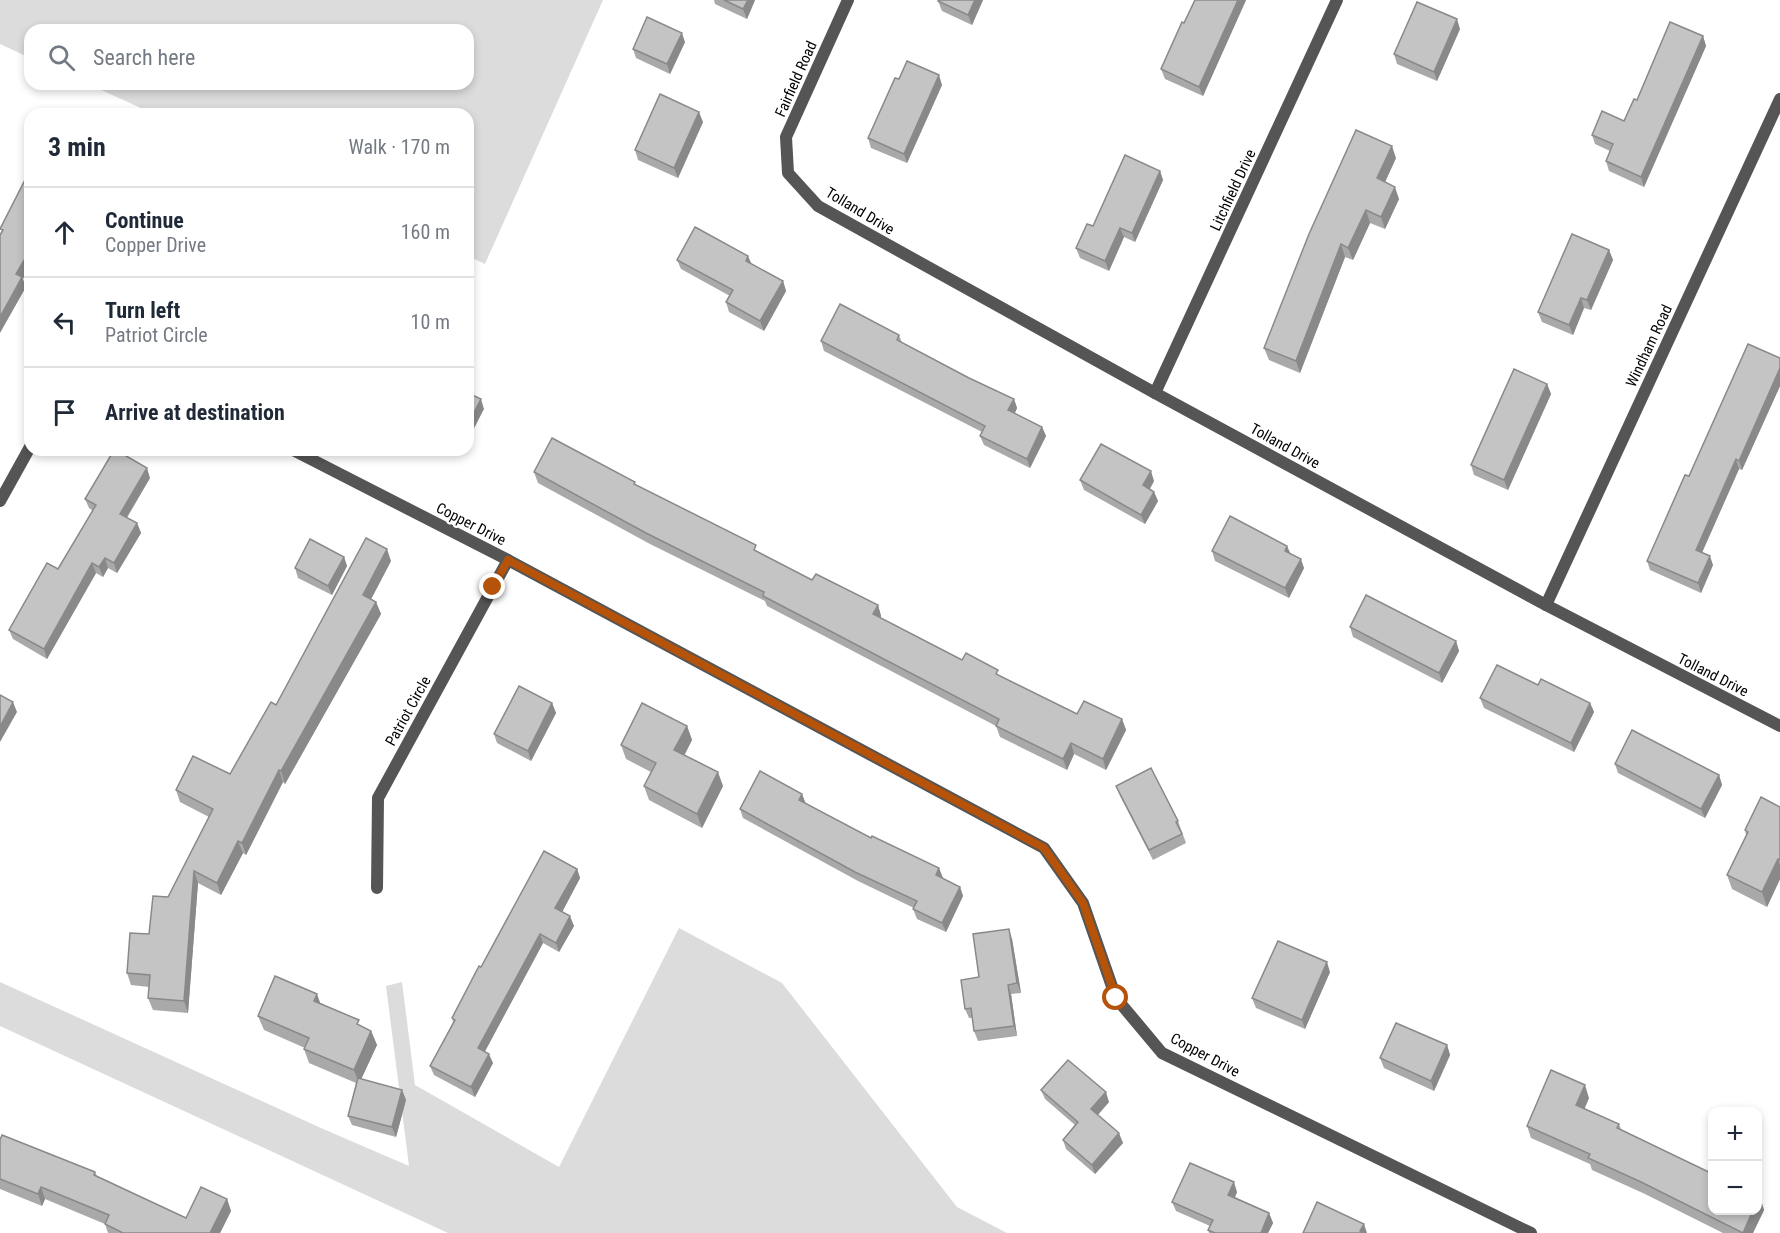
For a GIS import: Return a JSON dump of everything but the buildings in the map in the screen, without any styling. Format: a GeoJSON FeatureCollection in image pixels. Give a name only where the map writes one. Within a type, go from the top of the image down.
{"type":"FeatureCollection","features":[{"type":"Feature","properties":{"kind":"street","name":"Fairfield Road"},"geometry":{"type":"LineString","coordinates":[[788,173],[786,137],[848,0]]}},
{"type":"Feature","properties":{"kind":"street","name":"Litchfield Drive"},"geometry":{"type":"LineString","coordinates":[[1155,393],[1337,0]]}},
{"type":"Feature","properties":{"kind":"street","name":"Windham Road"},"geometry":{"type":"LineString","coordinates":[[1546,605],[1780,99]]}},
{"type":"Feature","properties":{"kind":"street","name":"Tolland Drive"},"geometry":{"type":"LineString","coordinates":[[788,173],[818,206],[1155,393],[1546,605],[1780,726]]}},
{"type":"Feature","properties":{"kind":"street"},"geometry":{"type":"LineString","coordinates":[[0,501],[25,456]]}},
{"type":"Feature","properties":{"kind":"street","name":"Copper Drive"},"geometry":{"type":"LineString","coordinates":[[305,456],[508,560],[1044,848],[1083,903],[1116,998],[1162,1053],[1531,1233]]}},
{"type":"Feature","properties":{"kind":"street","name":"Patriot Circle"},"geometry":{"type":"LineString","coordinates":[[377,888],[378,798],[508,560]]}},
{"type":"Feature","properties":{"kind":"shaded area"},"geometry":{"type":"Polygon","coordinates":[[[0,0],[603,0],[485,264],[474,259],[474,108],[141,108],[101,90],[474,90],[474,24],[24,24],[24,55],[0,44],[0,0]]]}},
{"type":"Feature","properties":{"kind":"shaded area"},"geometry":{"type":"Polygon","coordinates":[[[679,928],[782,983],[957,1207],[1007,1233],[448,1233],[0,1026],[0,982],[409,1166],[386,986],[402,982],[415,1085],[559,1167],[679,928]]]}},
{"type":"Feature","properties":{"kind":"route"},"geometry":{"type":"LineString","coordinates":[[493,587],[508,560],[1044,848],[1083,903],[1116,998]]}}]}
